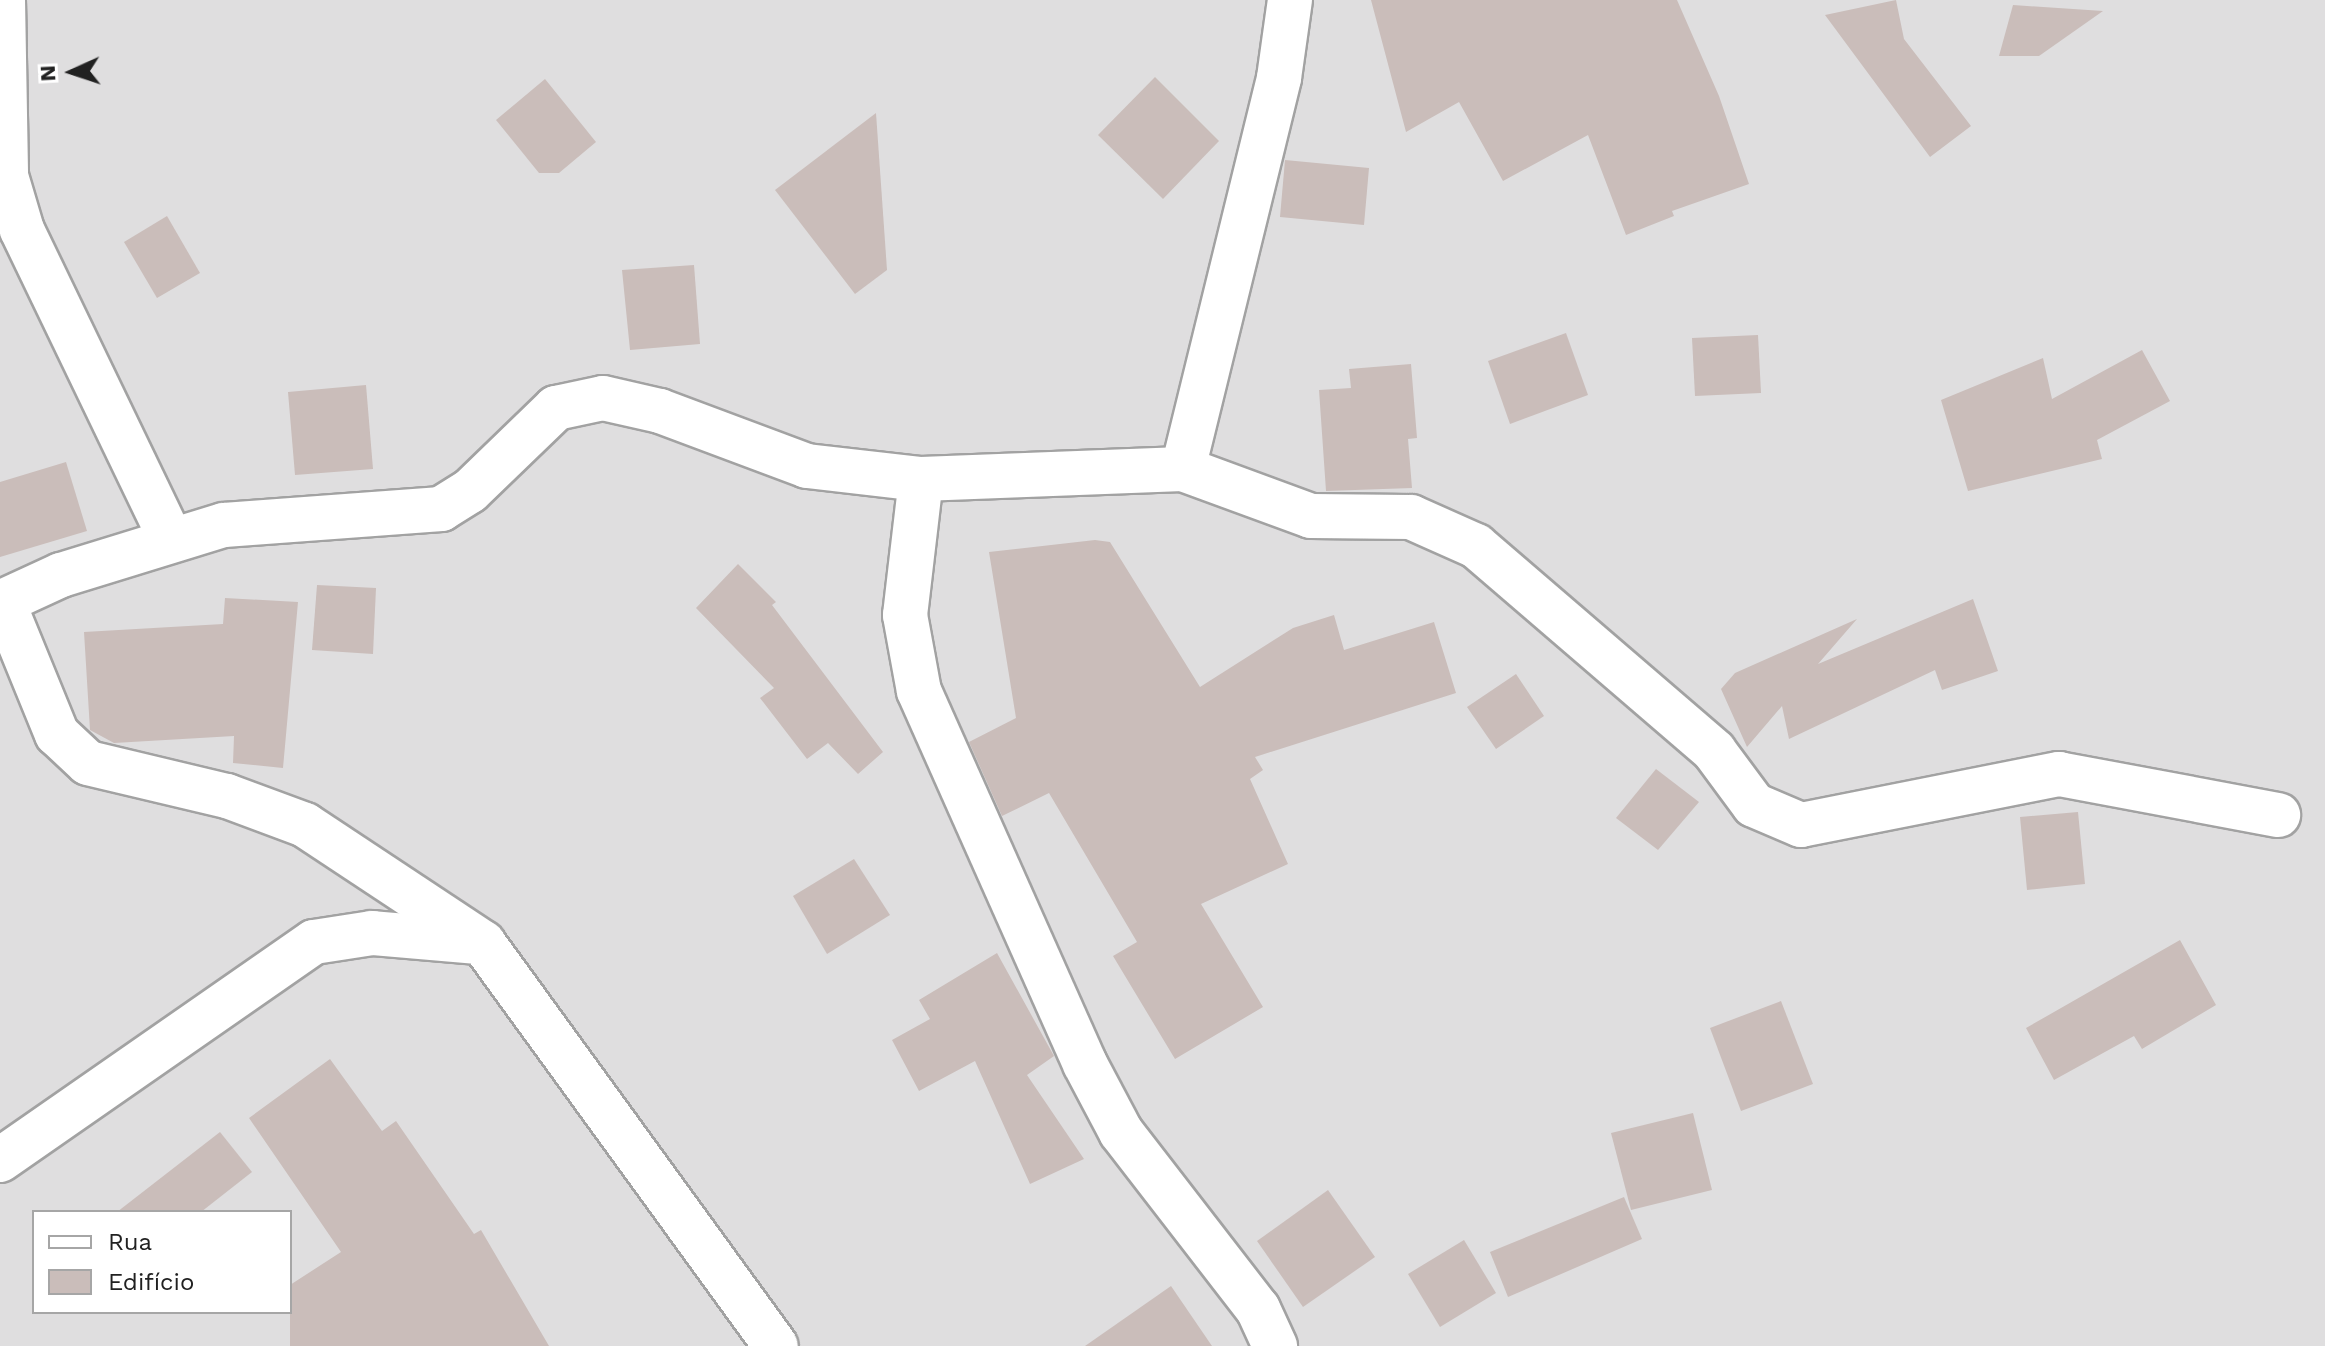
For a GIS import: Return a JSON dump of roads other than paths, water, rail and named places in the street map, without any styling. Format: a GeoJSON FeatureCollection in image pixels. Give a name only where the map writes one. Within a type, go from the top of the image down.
{"type":"FeatureCollection","features":[{"type":"Feature","properties":{"kind":"street"},"geometry":{"type":"LineString","coordinates":[[3,0],[6,176],[22,230],[170,538]]}},
{"type":"Feature","properties":{"kind":"street"},"geometry":{"type":"LineString","coordinates":[[1183,469],[1279,78],[1290,0]]}},
{"type":"Feature","properties":{"kind":"street"},"geometry":{"type":"LineString","coordinates":[[776,1346],[483,943],[305,825],[227,796],[88,763],[57,734],[1,603],[61,575],[170,538],[224,525],[441,509],[470,491],[556,408],[603,398],[660,411],[807,466],[921,479],[1183,469],[1311,516],[1411,517],[1476,546],[1714,751],[1754,805],[1801,825],[2059,774],[2278,815]]}},
{"type":"Feature","properties":{"kind":"street"},"geometry":{"type":"LineString","coordinates":[[921,479],[905,615],[919,691],[1085,1064],[1114,1119],[1258,1309],[1275,1346]]}},
{"type":"Feature","properties":{"kind":"street"},"geometry":{"type":"LineString","coordinates":[[0,1160],[314,942],[372,933],[483,943]]}}]}
